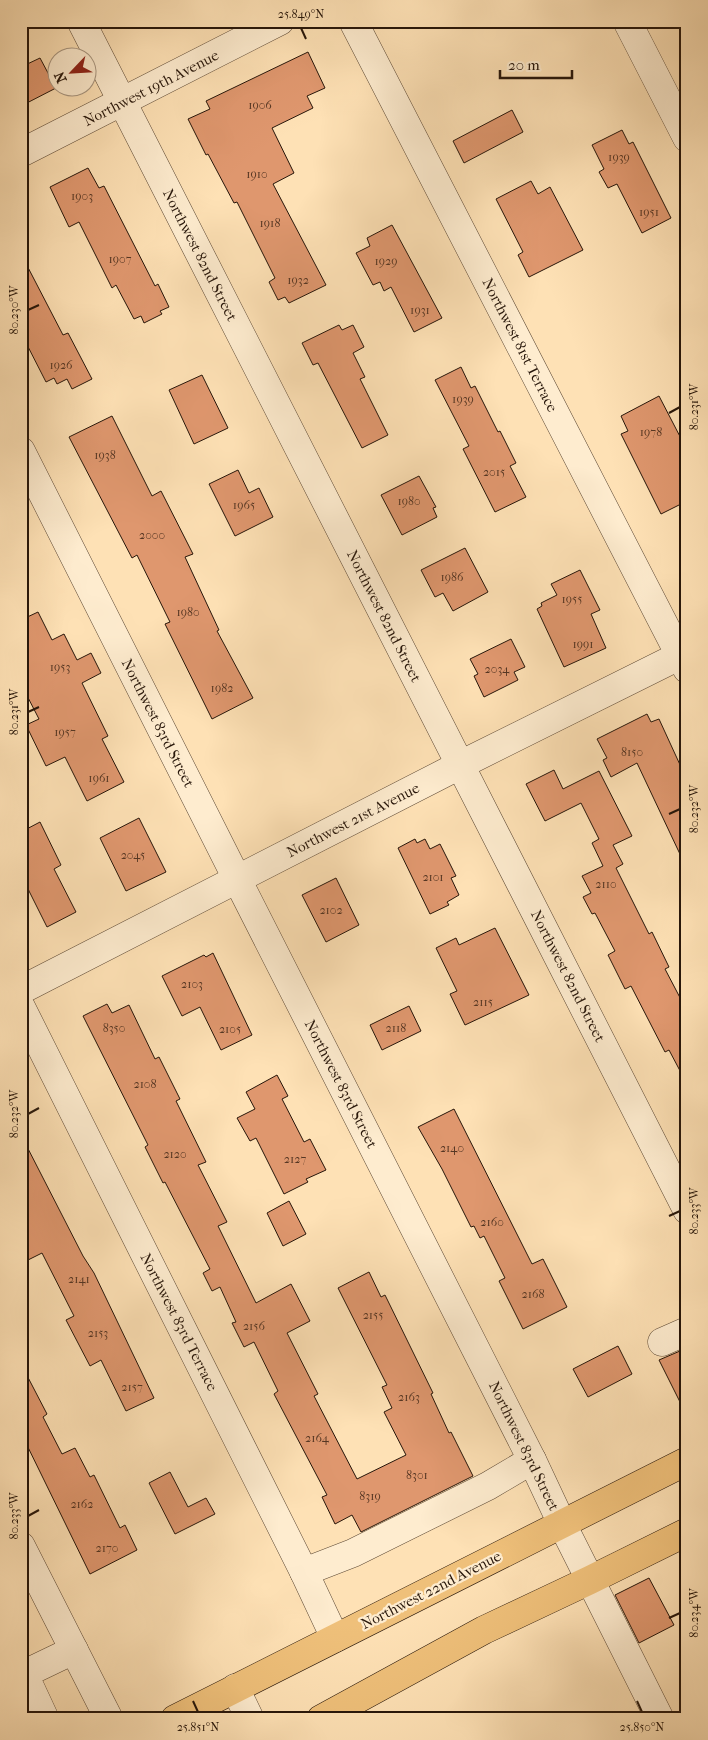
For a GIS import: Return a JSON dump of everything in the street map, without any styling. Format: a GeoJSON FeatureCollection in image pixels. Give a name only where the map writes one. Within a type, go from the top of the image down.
{"type":"FeatureCollection","features":[{"type":"Feature","properties":{"kind":"main road","name":"Northwest 22nd Avenue"},"geometry":{"type":"LineString","coordinates":[[175,1719],[687,1461]]}},
{"type":"Feature","properties":{"kind":"main road"},"geometry":{"type":"LineString","coordinates":[[321,1719],[484,1630],[687,1532]]}},
{"type":"Feature","properties":{"kind":"street","name":"Northwest 82nd Street"},"geometry":{"type":"LineString","coordinates":[[81,21],[687,1210]]}},
{"type":"Feature","properties":{"kind":"street","name":"Northwest 19th Avenue"},"geometry":{"type":"LineString","coordinates":[[21,153],[280,21]]}},
{"type":"Feature","properties":{"kind":"street","name":"Northwest 81st Terrace"},"geometry":{"type":"LineString","coordinates":[[353,21],[684,659]]}},
{"type":"Feature","properties":{"kind":"street"},"geometry":{"type":"LineString","coordinates":[[627,21],[687,138]]}},
{"type":"Feature","properties":{"kind":"street","name":"Northwest 83rd Street"},"geometry":{"type":"LineString","coordinates":[[21,451],[532,1460],[660,1719]]}},
{"type":"Feature","properties":{"kind":"street","name":"Northwest 21st Avenue"},"geometry":{"type":"LineString","coordinates":[[21,990],[460,765],[684,659]]}},
{"type":"Feature","properties":{"kind":"street","name":"Northwest 83rd Terrace"},"geometry":{"type":"LineString","coordinates":[[21,1008],[304,1572],[334,1638]]}},
{"type":"Feature","properties":{"kind":"street"},"geometry":{"type":"LineString","coordinates":[[662,1342],[687,1331]]}},
{"type":"Feature","properties":{"kind":"street"},"geometry":{"type":"LineString","coordinates":[[304,1572],[353,1553],[488,1486],[532,1460]]}},
{"type":"Feature","properties":{"kind":"street"},"geometry":{"type":"LineString","coordinates":[[21,1546],[109,1719]]}},
{"type":"Feature","properties":{"kind":"street"},"geometry":{"type":"LineString","coordinates":[[43,1719],[44,1717],[24,1674],[74,1650]]}},
{"type":"Feature","properties":{"kind":"street"},"geometry":{"type":"LineString","coordinates":[[235,1688],[250,1719]]}},
{"type":"Feature","properties":{"kind":"building"},"geometry":{"type":"Polygon","coordinates":[[[308,52],[325,88],[307,96],[313,108],[272,128],[294,173],[273,184],[326,285],[289,303],[285,297],[278,300],[269,282],[275,278],[237,202],[234,203],[208,154],[206,155],[188,119],[210,109],[206,101],[308,52]]]}},
{"type":"Feature","properties":{"kind":"building"},"geometry":{"type":"Polygon","coordinates":[[[40,58],[48,73],[48,92],[21,106],[21,67],[40,58]]]}},
{"type":"Feature","properties":{"kind":"building"},"geometry":{"type":"Polygon","coordinates":[[[512,110],[523,132],[464,163],[453,141],[512,110]]]}},
{"type":"Feature","properties":{"kind":"building"},"geometry":{"type":"Polygon","coordinates":[[[622,130],[629,144],[633,142],[671,218],[642,233],[617,184],[608,188],[599,172],[604,169],[592,145],[622,130]]]}},
{"type":"Feature","properties":{"kind":"building"},"geometry":{"type":"Polygon","coordinates":[[[88,168],[99,188],[104,186],[155,286],[158,284],[169,307],[160,311],[162,314],[144,323],[141,316],[134,319],[116,285],[112,288],[79,222],[69,227],[50,187],[88,168]]]}},
{"type":"Feature","properties":{"kind":"building"},"geometry":{"type":"Polygon","coordinates":[[[531,181],[538,194],[550,187],[583,250],[529,277],[518,255],[523,252],[496,199],[531,181]]]}},
{"type":"Feature","properties":{"kind":"building"},"geometry":{"type":"Polygon","coordinates":[[[392,225],[442,318],[414,332],[391,287],[384,291],[380,282],[373,285],[356,253],[370,246],[367,238],[392,225]]]}},
{"type":"Feature","properties":{"kind":"building"},"geometry":{"type":"Polygon","coordinates":[[[21,254],[63,335],[68,333],[92,379],[72,389],[67,379],[57,384],[54,378],[46,382],[21,333],[21,254]]]}},
{"type":"Feature","properties":{"kind":"building"},"geometry":{"type":"Polygon","coordinates":[[[339,325],[342,330],[353,325],[364,347],[353,353],[365,377],[360,379],[388,435],[362,448],[318,363],[313,365],[302,343],[339,325]]]}},
{"type":"Feature","properties":{"kind":"building"},"geometry":{"type":"Polygon","coordinates":[[[461,367],[471,388],[475,386],[516,463],[510,466],[526,497],[495,512],[463,449],[469,446],[435,380],[461,367]]]}},
{"type":"Feature","properties":{"kind":"building"},"geometry":{"type":"Polygon","coordinates":[[[202,375],[228,428],[194,444],[169,390],[202,375]]]}},
{"type":"Feature","properties":{"kind":"building"},"geometry":{"type":"Polygon","coordinates":[[[659,396],[687,450],[687,501],[661,514],[621,434],[628,431],[621,416],[659,396]]]}},
{"type":"Feature","properties":{"kind":"building"},"geometry":{"type":"Polygon","coordinates":[[[112,416],[152,496],[161,491],[193,554],[185,557],[219,630],[217,631],[253,698],[212,719],[165,624],[170,622],[137,555],[132,558],[69,437],[112,416]]]}},
{"type":"Feature","properties":{"kind":"building"},"geometry":{"type":"Polygon","coordinates":[[[238,470],[249,493],[259,488],[273,517],[235,536],[209,484],[238,470]]]}},
{"type":"Feature","properties":{"kind":"building"},"geometry":{"type":"Polygon","coordinates":[[[419,476],[436,507],[433,508],[437,517],[402,535],[381,495],[419,476]]]}},
{"type":"Feature","properties":{"kind":"building"},"geometry":{"type":"Polygon","coordinates":[[[465,548],[488,592],[453,611],[443,593],[435,597],[421,570],[465,548]]]}},
{"type":"Feature","properties":{"kind":"building"},"geometry":{"type":"Polygon","coordinates":[[[580,570],[600,610],[591,614],[606,648],[564,667],[537,609],[542,606],[541,603],[557,595],[551,584],[580,570]]]}},
{"type":"Feature","properties":{"kind":"building"},"geometry":{"type":"Polygon","coordinates":[[[38,612],[52,640],[64,634],[77,660],[91,653],[101,673],[82,683],[108,736],[102,739],[124,782],[87,801],[65,757],[46,766],[26,725],[39,719],[21,684],[21,620],[38,612]]]}},
{"type":"Feature","properties":{"kind":"building"},"geometry":{"type":"Polygon","coordinates":[[[511,639],[525,667],[514,672],[518,680],[484,697],[474,676],[478,674],[470,659],[511,639]]]}},
{"type":"Feature","properties":{"kind":"building"},"geometry":{"type":"Polygon","coordinates":[[[647,714],[651,722],[659,719],[687,780],[687,869],[637,763],[611,777],[603,760],[607,758],[597,739],[647,714]]]}},
{"type":"Feature","properties":{"kind":"building"},"geometry":{"type":"Polygon","coordinates":[[[554,770],[563,789],[599,771],[632,836],[613,845],[623,864],[616,868],[649,934],[652,932],[669,967],[665,969],[687,1011],[687,1084],[669,1050],[665,1052],[631,986],[625,989],[608,955],[615,951],[595,913],[592,914],[583,897],[591,893],[582,876],[603,866],[592,843],[599,839],[581,803],[545,821],[526,784],[554,770]]]}},
{"type":"Feature","properties":{"kind":"building"},"geometry":{"type":"Polygon","coordinates":[[[139,818],[166,872],[126,891],[100,838],[139,818]]]}},
{"type":"Feature","properties":{"kind":"building"},"geometry":{"type":"Polygon","coordinates":[[[40,822],[61,865],[54,869],[76,912],[47,927],[29,891],[21,868],[21,832],[40,822]]]}},
{"type":"Feature","properties":{"kind":"building"},"geometry":{"type":"Polygon","coordinates":[[[415,839],[417,843],[425,839],[430,849],[440,844],[456,876],[451,878],[459,895],[447,902],[449,905],[430,914],[398,848],[415,839]]]}},
{"type":"Feature","properties":{"kind":"building"},"geometry":{"type":"Polygon","coordinates":[[[336,878],[359,925],[326,942],[302,895],[336,878]]]}},
{"type":"Feature","properties":{"kind":"building"},"geometry":{"type":"Polygon","coordinates":[[[495,928],[529,995],[465,1025],[450,994],[457,991],[436,948],[456,938],[459,945],[495,928]]]}},
{"type":"Feature","properties":{"kind":"building"},"geometry":{"type":"Polygon","coordinates":[[[213,953],[252,1035],[221,1050],[200,1007],[182,1016],[162,976],[204,955],[206,957],[213,953]]]}},
{"type":"Feature","properties":{"kind":"building"},"geometry":{"type":"Polygon","coordinates":[[[107,1004],[112,1013],[129,1005],[155,1059],[159,1057],[180,1099],[176,1101],[206,1162],[198,1165],[227,1222],[218,1226],[256,1303],[291,1284],[310,1321],[287,1333],[318,1394],[314,1396],[357,1479],[406,1455],[384,1412],[392,1408],[382,1387],[387,1385],[338,1288],[369,1272],[381,1297],[385,1295],[433,1393],[431,1394],[449,1433],[451,1432],[473,1476],[361,1532],[352,1515],[335,1524],[322,1497],[327,1495],[274,1394],[278,1391],[254,1342],[244,1347],[232,1323],[236,1322],[220,1287],[212,1291],[203,1273],[210,1269],[165,1182],[163,1183],[145,1147],[148,1145],[83,1016],[107,1004]]]}},
{"type":"Feature","properties":{"kind":"building"},"geometry":{"type":"Polygon","coordinates":[[[409,1006],[421,1031],[382,1050],[370,1025],[409,1006]]]}},
{"type":"Feature","properties":{"kind":"building"},"geometry":{"type":"Polygon","coordinates":[[[277,1075],[288,1096],[282,1099],[304,1142],[310,1139],[326,1170],[306,1179],[308,1182],[284,1194],[256,1138],[250,1141],[237,1118],[255,1109],[246,1092],[277,1075]]]}},
{"type":"Feature","properties":{"kind":"building"},"geometry":{"type":"Polygon","coordinates":[[[454,1109],[532,1264],[543,1259],[567,1307],[523,1329],[499,1281],[505,1278],[484,1236],[480,1238],[474,1226],[471,1227],[442,1169],[418,1127],[454,1109]]]}},
{"type":"Feature","properties":{"kind":"building"},"geometry":{"type":"Polygon","coordinates":[[[21,1135],[83,1256],[94,1273],[154,1398],[126,1411],[101,1360],[90,1366],[66,1320],[74,1316],[42,1253],[28,1260],[21,1246],[21,1135]]]}},
{"type":"Feature","properties":{"kind":"building"},"geometry":{"type":"Polygon","coordinates":[[[289,1201],[306,1234],[283,1246],[267,1213],[289,1201]]]}},
{"type":"Feature","properties":{"kind":"building"},"geometry":{"type":"Polygon","coordinates":[[[618,1346],[632,1374],[588,1397],[573,1369],[618,1346]]]}},
{"type":"Feature","properties":{"kind":"building"},"geometry":{"type":"Polygon","coordinates":[[[687,1348],[687,1416],[659,1360],[687,1348]]]}},
{"type":"Feature","properties":{"kind":"building"},"geometry":{"type":"Polygon","coordinates":[[[21,1364],[47,1414],[43,1417],[62,1454],[75,1448],[90,1477],[94,1475],[120,1528],[125,1525],[137,1550],[90,1574],[21,1433],[21,1364]]]}},
{"type":"Feature","properties":{"kind":"building"},"geometry":{"type":"Polygon","coordinates":[[[170,1472],[188,1507],[206,1498],[215,1514],[175,1534],[149,1483],[170,1472]]]}},
{"type":"Feature","properties":{"kind":"building"},"geometry":{"type":"Polygon","coordinates":[[[649,1578],[674,1625],[639,1643],[615,1595],[649,1578]]]}}]}
